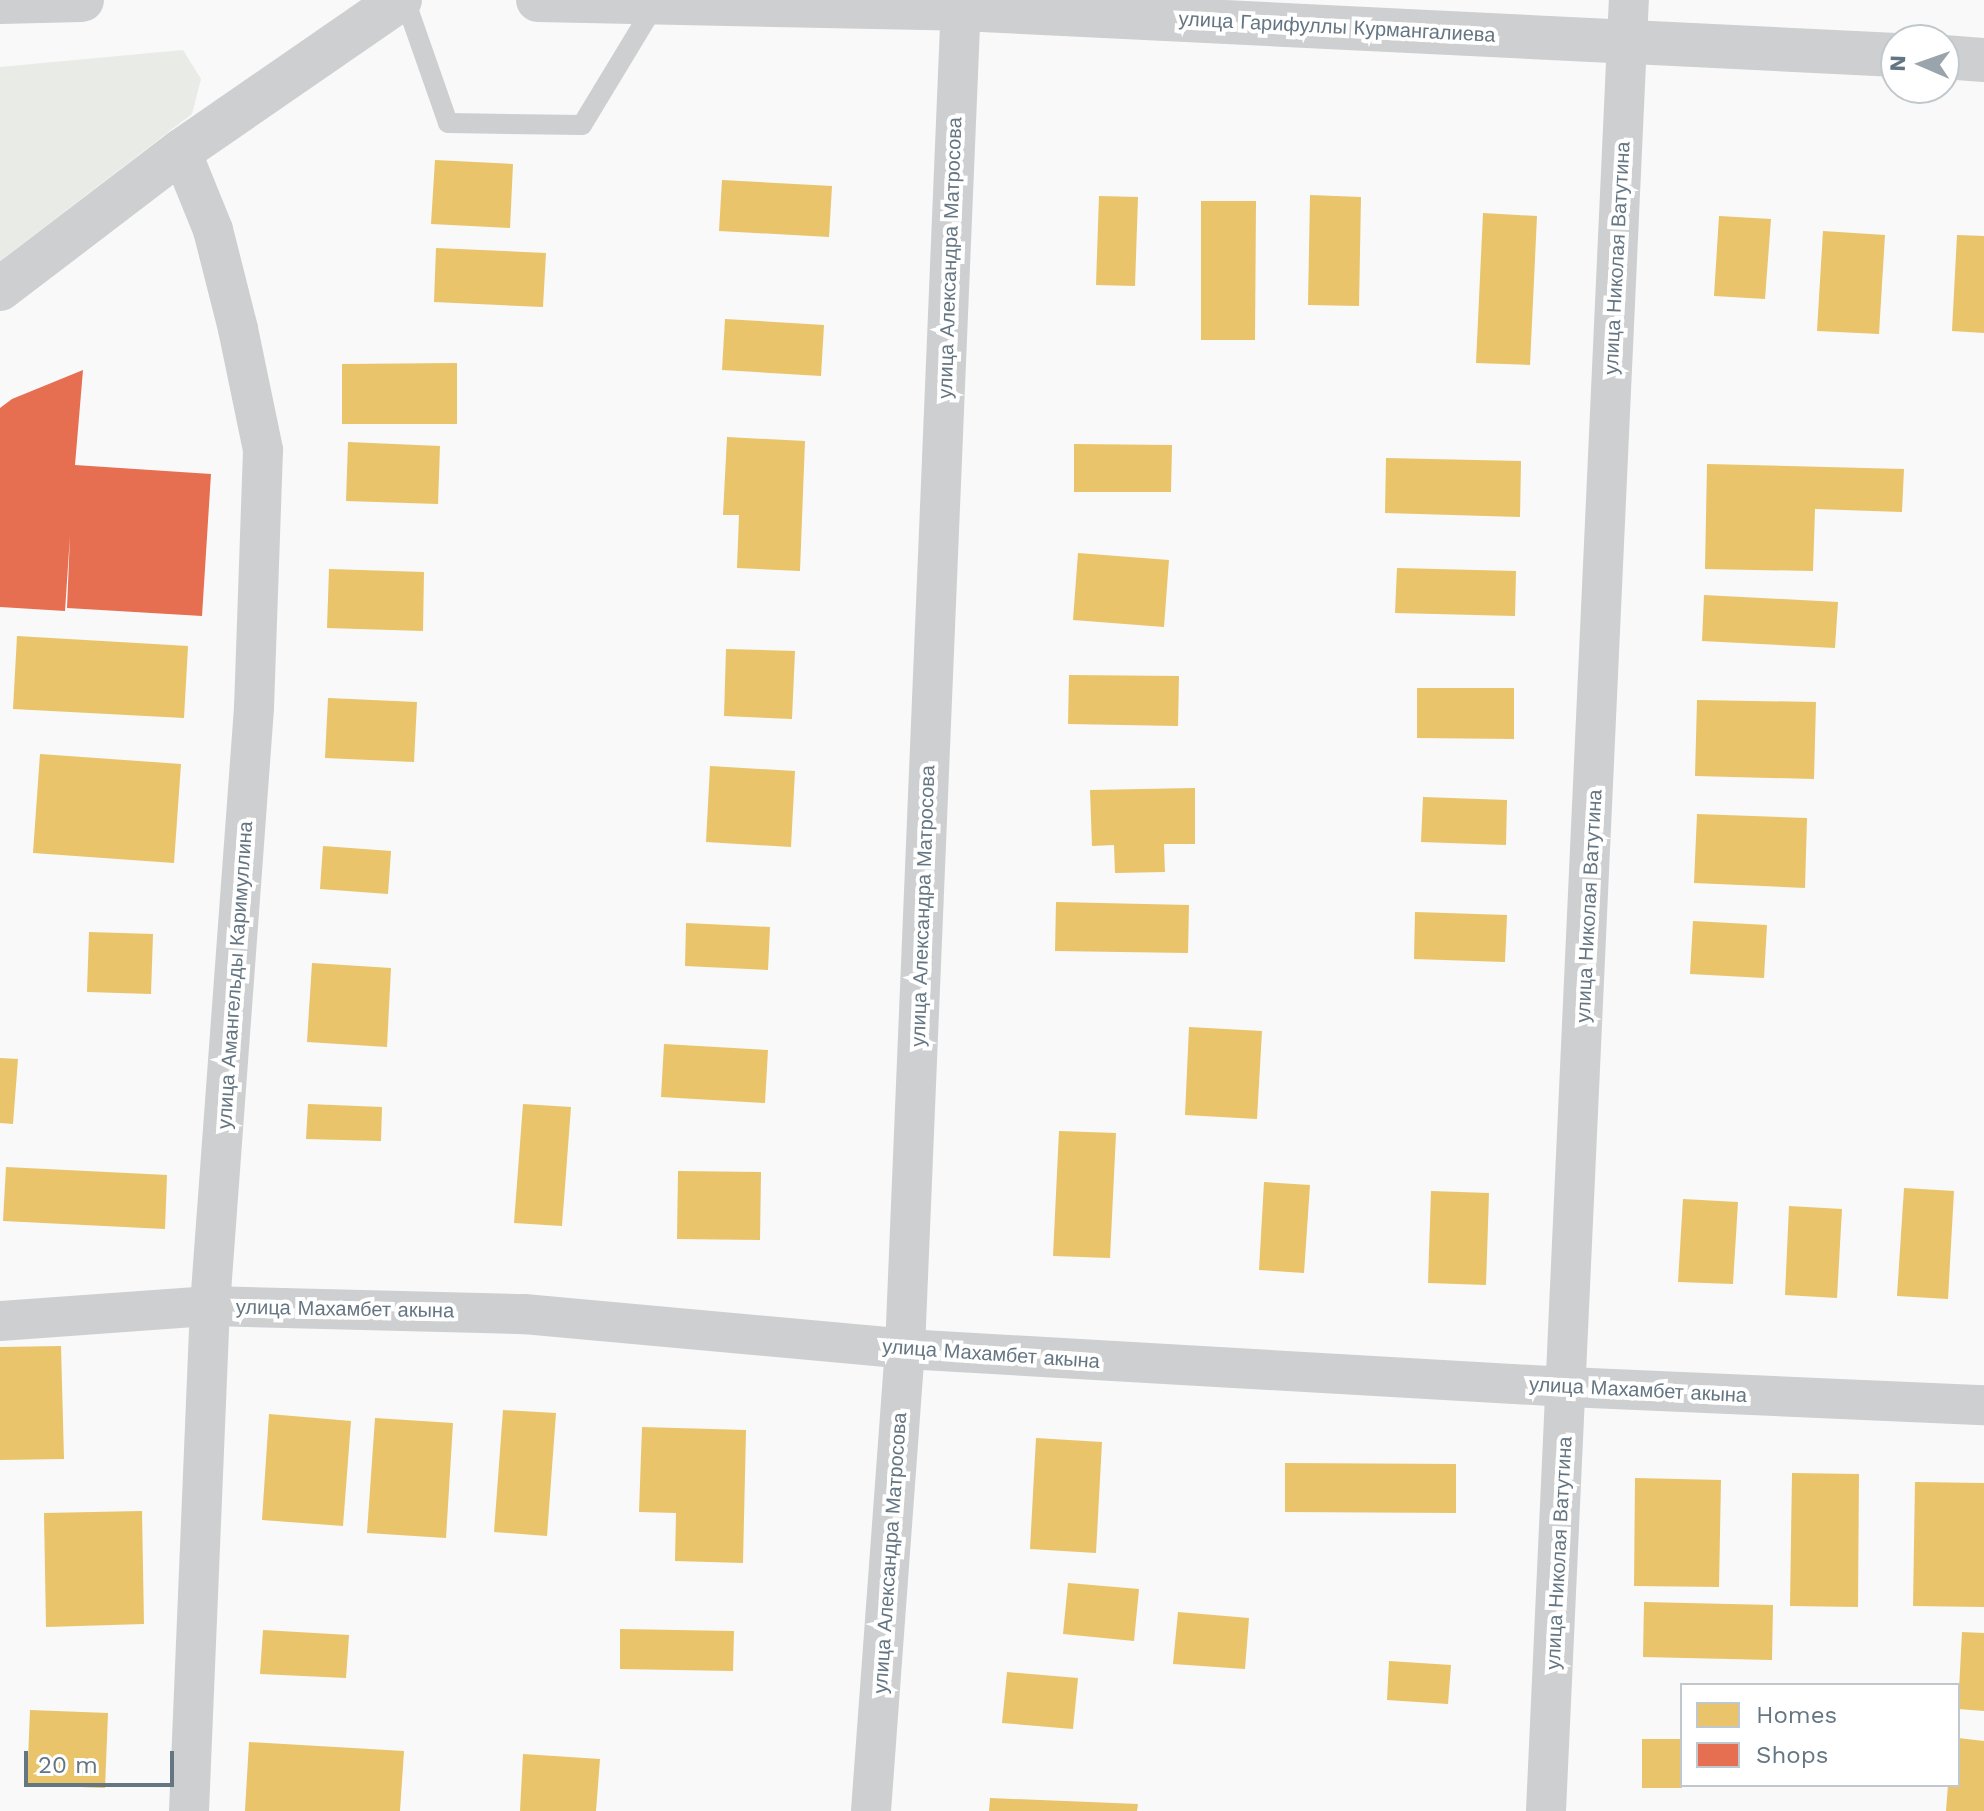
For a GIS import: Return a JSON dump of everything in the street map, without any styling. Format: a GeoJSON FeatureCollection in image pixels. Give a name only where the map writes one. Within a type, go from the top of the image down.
{"type":"FeatureCollection","features":[{"type":"Feature","properties":{"kind":"street"},"geometry":{"type":"LineString","coordinates":[[0,2],[82,0]]}},
{"type":"Feature","properties":{"kind":"street"},"geometry":{"type":"LineString","coordinates":[[0,289],[181,151],[403,0]]}},
{"type":"Feature","properties":{"kind":"street","name":"улица Гарифуллы Курмангалиева"},"geometry":{"type":"LineString","coordinates":[[538,0],[961,5],[1628,20],[1880,53]]}},
{"type":"Feature","properties":{"kind":"street","name":"улица Александра Матросова"},"geometry":{"type":"LineString","coordinates":[[871,1811],[905,1349],[961,5]]}},
{"type":"Feature","properties":{"kind":"street","name":"улица Николая Ватутина"},"geometry":{"type":"LineString","coordinates":[[1546,1811],[1628,20]]}},
{"type":"Feature","properties":{"kind":"street"},"geometry":{"type":"LineString","coordinates":[[1960,58],[1984,60]]}},
{"type":"Feature","properties":{"kind":"street","name":"улица Амангельды Каримуллина"},"geometry":{"type":"LineString","coordinates":[[181,151],[213,230],[238,329],[263,450],[254,708],[210,1306],[189,1811]]}},
{"type":"Feature","properties":{"kind":"street","name":"улица Махамбет акына"},"geometry":{"type":"LineString","coordinates":[[0,1321],[210,1306],[524,1314],[905,1349],[1567,1387],[1984,1405]]}},
{"type":"Feature","properties":{"kind":"lane"},"geometry":{"type":"LineString","coordinates":[[403,0],[448,123],[582,125],[656,3]]}},
{"type":"Feature","properties":{"kind":"shaded area"},"geometry":{"type":"Polygon","coordinates":[[[183,50],[201,79],[192,114],[0,261],[0,67],[183,50]]]}},
{"type":"Feature","properties":{"kind":"building: Homes"},"geometry":{"type":"Polygon","coordinates":[[[435,160],[513,164],[510,228],[431,224],[435,160]]]}},
{"type":"Feature","properties":{"kind":"building: Homes"},"geometry":{"type":"Polygon","coordinates":[[[722,180],[832,186],[829,237],[719,231],[722,180]]]}},
{"type":"Feature","properties":{"kind":"building: Homes"},"geometry":{"type":"Polygon","coordinates":[[[1310,195],[1361,197],[1359,306],[1308,305],[1310,195]]]}},
{"type":"Feature","properties":{"kind":"building: Homes"},"geometry":{"type":"Polygon","coordinates":[[[1099,196],[1138,197],[1135,286],[1096,285],[1099,196]]]}},
{"type":"Feature","properties":{"kind":"building: Homes"},"geometry":{"type":"Polygon","coordinates":[[[1201,201],[1256,201],[1255,340],[1201,340],[1201,201]]]}},
{"type":"Feature","properties":{"kind":"building: Homes"},"geometry":{"type":"Polygon","coordinates":[[[1483,213],[1537,216],[1530,365],[1476,363],[1483,213]]]}},
{"type":"Feature","properties":{"kind":"building: Homes"},"geometry":{"type":"Polygon","coordinates":[[[1719,216],[1771,219],[1765,299],[1714,296],[1719,216]]]}},
{"type":"Feature","properties":{"kind":"building: Homes"},"geometry":{"type":"Polygon","coordinates":[[[1823,231],[1885,235],[1879,334],[1817,331],[1823,231]]]}},
{"type":"Feature","properties":{"kind":"building: Homes"},"geometry":{"type":"Polygon","coordinates":[[[1957,235],[1984,236],[1984,333],[1952,331],[1957,235]]]}},
{"type":"Feature","properties":{"kind":"building: Homes"},"geometry":{"type":"Polygon","coordinates":[[[436,248],[546,253],[543,307],[434,302],[436,248]]]}},
{"type":"Feature","properties":{"kind":"building: Homes"},"geometry":{"type":"Polygon","coordinates":[[[725,319],[824,325],[821,376],[722,370],[725,319]]]}},
{"type":"Feature","properties":{"kind":"building: Homes"},"geometry":{"type":"Polygon","coordinates":[[[457,363],[457,424],[342,424],[342,364],[457,363]]]}},
{"type":"Feature","properties":{"kind":"building: Homes"},"geometry":{"type":"Polygon","coordinates":[[[727,437],[805,441],[800,571],[737,568],[739,515],[723,515],[727,437]]]}},
{"type":"Feature","properties":{"kind":"building: Homes"},"geometry":{"type":"Polygon","coordinates":[[[348,442],[440,446],[438,504],[346,501],[348,442]]]}},
{"type":"Feature","properties":{"kind":"building: Homes"},"geometry":{"type":"Polygon","coordinates":[[[1074,444],[1172,445],[1171,492],[1074,492],[1074,444]]]}},
{"type":"Feature","properties":{"kind":"building: Homes"},"geometry":{"type":"Polygon","coordinates":[[[1386,458],[1521,461],[1520,517],[1385,513],[1386,458]]]}},
{"type":"Feature","properties":{"kind":"building: Homes"},"geometry":{"type":"Polygon","coordinates":[[[1707,464],[1904,469],[1902,512],[1815,509],[1813,571],[1705,569],[1707,464]]]}},
{"type":"Feature","properties":{"kind":"building: Homes"},"geometry":{"type":"Polygon","coordinates":[[[1078,553],[1169,560],[1164,627],[1073,620],[1078,553]]]}},
{"type":"Feature","properties":{"kind":"building: Homes"},"geometry":{"type":"Polygon","coordinates":[[[1397,568],[1516,571],[1515,616],[1395,613],[1397,568]]]}},
{"type":"Feature","properties":{"kind":"building: Homes"},"geometry":{"type":"Polygon","coordinates":[[[329,569],[424,572],[423,631],[327,628],[329,569]]]}},
{"type":"Feature","properties":{"kind":"building: Homes"},"geometry":{"type":"Polygon","coordinates":[[[1704,595],[1838,602],[1835,648],[1702,641],[1704,595]]]}},
{"type":"Feature","properties":{"kind":"building: Homes"},"geometry":{"type":"Polygon","coordinates":[[[17,636],[188,646],[184,718],[13,709],[17,636]]]}},
{"type":"Feature","properties":{"kind":"building: Homes"},"geometry":{"type":"Polygon","coordinates":[[[726,649],[795,651],[792,719],[724,716],[726,649]]]}},
{"type":"Feature","properties":{"kind":"building: Homes"},"geometry":{"type":"Polygon","coordinates":[[[1069,675],[1179,676],[1178,726],[1068,724],[1069,675]]]}},
{"type":"Feature","properties":{"kind":"building: Homes"},"geometry":{"type":"Polygon","coordinates":[[[1417,688],[1514,688],[1514,739],[1417,738],[1417,688]]]}},
{"type":"Feature","properties":{"kind":"building: Homes"},"geometry":{"type":"Polygon","coordinates":[[[328,698],[417,702],[414,762],[325,758],[328,698]]]}},
{"type":"Feature","properties":{"kind":"building: Homes"},"geometry":{"type":"Polygon","coordinates":[[[1697,700],[1816,702],[1814,779],[1695,776],[1697,700]]]}},
{"type":"Feature","properties":{"kind":"building: Homes"},"geometry":{"type":"Polygon","coordinates":[[[40,754],[181,764],[174,863],[33,853],[40,754]]]}},
{"type":"Feature","properties":{"kind":"building: Homes"},"geometry":{"type":"Polygon","coordinates":[[[710,766],[795,771],[791,847],[706,842],[710,766]]]}},
{"type":"Feature","properties":{"kind":"building: Homes"},"geometry":{"type":"Polygon","coordinates":[[[1195,788],[1195,844],[1164,844],[1165,872],[1115,873],[1114,845],[1092,846],[1090,790],[1195,788]]]}},
{"type":"Feature","properties":{"kind":"building: Homes"},"geometry":{"type":"Polygon","coordinates":[[[1423,797],[1507,800],[1506,845],[1421,842],[1423,797]]]}},
{"type":"Feature","properties":{"kind":"building: Homes"},"geometry":{"type":"Polygon","coordinates":[[[1697,814],[1807,818],[1805,888],[1694,883],[1697,814]]]}},
{"type":"Feature","properties":{"kind":"building: Homes"},"geometry":{"type":"Polygon","coordinates":[[[323,846],[391,851],[388,894],[320,889],[323,846]]]}},
{"type":"Feature","properties":{"kind":"building: Homes"},"geometry":{"type":"Polygon","coordinates":[[[1056,902],[1189,905],[1188,953],[1055,951],[1056,902]]]}},
{"type":"Feature","properties":{"kind":"building: Homes"},"geometry":{"type":"Polygon","coordinates":[[[1415,912],[1507,915],[1505,962],[1414,959],[1415,912]]]}},
{"type":"Feature","properties":{"kind":"building: Homes"},"geometry":{"type":"Polygon","coordinates":[[[1693,921],[1767,925],[1764,978],[1690,974],[1693,921]]]}},
{"type":"Feature","properties":{"kind":"building: Homes"},"geometry":{"type":"Polygon","coordinates":[[[686,923],[770,927],[768,970],[685,966],[686,923]]]}},
{"type":"Feature","properties":{"kind":"building: Homes"},"geometry":{"type":"Polygon","coordinates":[[[89,932],[153,934],[151,994],[87,992],[89,932]]]}},
{"type":"Feature","properties":{"kind":"building: Homes"},"geometry":{"type":"Polygon","coordinates":[[[312,963],[391,968],[387,1047],[307,1042],[312,963]]]}},
{"type":"Feature","properties":{"kind":"building: Homes"},"geometry":{"type":"Polygon","coordinates":[[[1189,1027],[1262,1031],[1257,1119],[1185,1115],[1189,1027]]]}},
{"type":"Feature","properties":{"kind":"building: Homes"},"geometry":{"type":"Polygon","coordinates":[[[664,1044],[768,1050],[765,1103],[661,1097],[664,1044]]]}},
{"type":"Feature","properties":{"kind":"building: Homes"},"geometry":{"type":"Polygon","coordinates":[[[0,1058],[18,1059],[13,1124],[0,1123],[0,1058]]]}},
{"type":"Feature","properties":{"kind":"building: Homes"},"geometry":{"type":"Polygon","coordinates":[[[308,1104],[382,1107],[381,1141],[306,1139],[308,1104]]]}},
{"type":"Feature","properties":{"kind":"building: Homes"},"geometry":{"type":"Polygon","coordinates":[[[523,1104],[571,1107],[562,1226],[514,1223],[523,1104]]]}},
{"type":"Feature","properties":{"kind":"building: Homes"},"geometry":{"type":"Polygon","coordinates":[[[1059,1131],[1116,1133],[1110,1258],[1053,1256],[1059,1131]]]}},
{"type":"Feature","properties":{"kind":"building: Homes"},"geometry":{"type":"Polygon","coordinates":[[[6,1167],[167,1175],[165,1229],[3,1221],[6,1167]]]}},
{"type":"Feature","properties":{"kind":"building: Homes"},"geometry":{"type":"Polygon","coordinates":[[[678,1171],[761,1172],[760,1240],[677,1239],[678,1171]]]}},
{"type":"Feature","properties":{"kind":"building: Homes"},"geometry":{"type":"Polygon","coordinates":[[[1264,1182],[1310,1185],[1304,1273],[1259,1270],[1264,1182]]]}},
{"type":"Feature","properties":{"kind":"building: Homes"},"geometry":{"type":"Polygon","coordinates":[[[1904,1188],[1954,1191],[1948,1299],[1897,1296],[1904,1188]]]}},
{"type":"Feature","properties":{"kind":"building: Homes"},"geometry":{"type":"Polygon","coordinates":[[[1431,1191],[1489,1193],[1486,1285],[1428,1283],[1431,1191]]]}},
{"type":"Feature","properties":{"kind":"building: Homes"},"geometry":{"type":"Polygon","coordinates":[[[1683,1199],[1738,1202],[1733,1284],[1678,1282],[1683,1199]]]}},
{"type":"Feature","properties":{"kind":"building: Homes"},"geometry":{"type":"Polygon","coordinates":[[[1789,1206],[1842,1209],[1837,1298],[1785,1295],[1789,1206]]]}},
{"type":"Feature","properties":{"kind":"building: Homes"},"geometry":{"type":"Polygon","coordinates":[[[61,1346],[64,1459],[0,1460],[0,1347],[61,1346]]]}},
{"type":"Feature","properties":{"kind":"building: Homes"},"geometry":{"type":"Polygon","coordinates":[[[503,1410],[556,1413],[547,1536],[494,1532],[503,1410]]]}},
{"type":"Feature","properties":{"kind":"building: Homes"},"geometry":{"type":"Polygon","coordinates":[[[269,1414],[351,1421],[343,1526],[262,1520],[269,1414]]]}},
{"type":"Feature","properties":{"kind":"building: Homes"},"geometry":{"type":"Polygon","coordinates":[[[375,1418],[453,1423],[446,1538],[367,1533],[375,1418]]]}},
{"type":"Feature","properties":{"kind":"building: Homes"},"geometry":{"type":"Polygon","coordinates":[[[642,1427],[746,1430],[743,1563],[675,1561],[676,1513],[639,1512],[642,1427]]]}},
{"type":"Feature","properties":{"kind":"building: Homes"},"geometry":{"type":"Polygon","coordinates":[[[1036,1438],[1102,1442],[1096,1553],[1030,1549],[1036,1438]]]}},
{"type":"Feature","properties":{"kind":"building: Homes"},"geometry":{"type":"Polygon","coordinates":[[[1285,1463],[1456,1464],[1456,1513],[1285,1512],[1285,1463]]]}},
{"type":"Feature","properties":{"kind":"building: Homes"},"geometry":{"type":"Polygon","coordinates":[[[1792,1473],[1859,1474],[1858,1607],[1790,1606],[1792,1473]]]}},
{"type":"Feature","properties":{"kind":"building: Homes"},"geometry":{"type":"Polygon","coordinates":[[[1635,1478],[1721,1480],[1719,1587],[1634,1586],[1635,1478]]]}},
{"type":"Feature","properties":{"kind":"building: Homes"},"geometry":{"type":"Polygon","coordinates":[[[1915,1482],[1984,1483],[1984,1607],[1913,1606],[1915,1482]]]}},
{"type":"Feature","properties":{"kind":"building: Homes"},"geometry":{"type":"Polygon","coordinates":[[[142,1511],[144,1624],[46,1627],[44,1513],[142,1511]]]}},
{"type":"Feature","properties":{"kind":"building: Homes"},"geometry":{"type":"Polygon","coordinates":[[[1068,1583],[1139,1589],[1134,1641],[1063,1634],[1068,1583]]]}},
{"type":"Feature","properties":{"kind":"building: Homes"},"geometry":{"type":"Polygon","coordinates":[[[1644,1602],[1773,1605],[1772,1660],[1643,1657],[1644,1602]]]}},
{"type":"Feature","properties":{"kind":"building: Homes"},"geometry":{"type":"Polygon","coordinates":[[[1178,1612],[1249,1618],[1245,1669],[1173,1664],[1178,1612]]]}},
{"type":"Feature","properties":{"kind":"building: Homes"},"geometry":{"type":"Polygon","coordinates":[[[620,1629],[734,1631],[733,1671],[620,1669],[620,1629]]]}},
{"type":"Feature","properties":{"kind":"building: Homes"},"geometry":{"type":"Polygon","coordinates":[[[263,1630],[349,1635],[346,1678],[260,1674],[263,1630]]]}},
{"type":"Feature","properties":{"kind":"building: Homes"},"geometry":{"type":"Polygon","coordinates":[[[1962,1632],[1984,1633],[1984,1711],[1960,1709],[1962,1632]]]}},
{"type":"Feature","properties":{"kind":"building: Homes"},"geometry":{"type":"Polygon","coordinates":[[[1389,1661],[1451,1665],[1448,1704],[1387,1700],[1389,1661]]]}},
{"type":"Feature","properties":{"kind":"building: Homes"},"geometry":{"type":"Polygon","coordinates":[[[1007,1672],[1078,1678],[1073,1729],[1002,1723],[1007,1672]]]}},
{"type":"Feature","properties":{"kind":"building: Homes"},"geometry":{"type":"Polygon","coordinates":[[[30,1710],[108,1713],[105,1788],[27,1785],[30,1710]]]}},
{"type":"Feature","properties":{"kind":"building: Homes"},"geometry":{"type":"Polygon","coordinates":[[[1960,1738],[1984,1741],[1984,1811],[1946,1811],[1948,1787],[1960,1787],[1960,1738]]]}},
{"type":"Feature","properties":{"kind":"building: Homes"},"geometry":{"type":"Polygon","coordinates":[[[1642,1739],[1680,1739],[1682,1788],[1642,1788],[1642,1739]]]}},
{"type":"Feature","properties":{"kind":"building: Homes"},"geometry":{"type":"Polygon","coordinates":[[[249,1742],[404,1751],[400,1811],[245,1811],[249,1742]]]}},
{"type":"Feature","properties":{"kind":"building: Homes"},"geometry":{"type":"Polygon","coordinates":[[[523,1754],[600,1759],[596,1811],[520,1811],[523,1754]]]}},
{"type":"Feature","properties":{"kind":"building: Homes"},"geometry":{"type":"Polygon","coordinates":[[[990,1798],[1138,1804],[1137,1811],[989,1811],[990,1798]]]}},
{"type":"Feature","properties":{"kind":"building: Shops"},"geometry":{"type":"Polygon","coordinates":[[[83,370],[75,465],[211,474],[202,616],[67,608],[70,536],[65,611],[0,607],[0,408],[12,399],[83,370]]]}}]}
